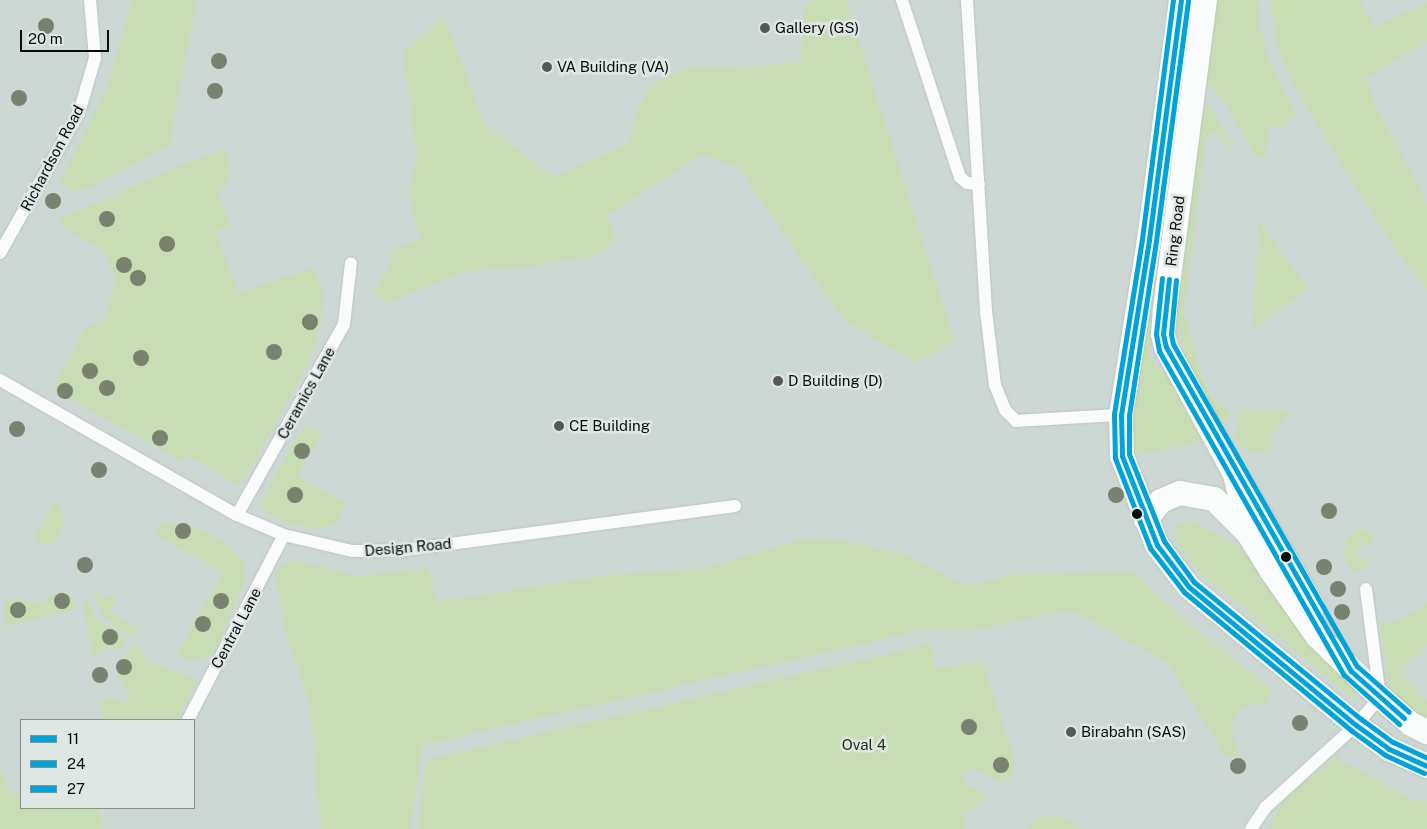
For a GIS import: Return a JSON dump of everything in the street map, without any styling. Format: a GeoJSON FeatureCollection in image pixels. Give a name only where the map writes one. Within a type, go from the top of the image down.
{"type":"FeatureCollection","features":[{"type":"Feature","properties":{"kind":"street","name":"Ring Road"},"geometry":{"type":"LineString","coordinates":[[1181,0],[1149,240],[1121,415],[1122,456],[1157,545],[1189,587],[1356,725],[1389,749],[1427,766]]}},
{"type":"Feature","properties":{"kind":"street","name":"Ring Road"},"geometry":{"type":"LineString","coordinates":[[1205,0],[1163,334],[1166,347],[1236,474],[1248,533],[1318,637],[1380,697],[1411,724],[1427,732]]}},
{"type":"Feature","properties":{"kind":"street"},"geometry":{"type":"LineString","coordinates":[[1149,240],[1168,173],[1178,106],[1192,94]]}},
{"type":"Feature","properties":{"kind":"street"},"geometry":{"type":"LineString","coordinates":[[1236,474],[1351,671]]}},
{"type":"Feature","properties":{"kind":"street"},"geometry":{"type":"LineString","coordinates":[[1146,520],[1161,501],[1180,493],[1214,499],[1248,533]]}},
{"type":"Feature","properties":{"kind":"lane","name":"Richardson Road"},"geometry":{"type":"LineString","coordinates":[[0,252],[79,113],[95,58],[90,0]]}},
{"type":"Feature","properties":{"kind":"lane"},"geometry":{"type":"LineString","coordinates":[[902,0],[960,177],[967,183],[979,184]]}},
{"type":"Feature","properties":{"kind":"lane"},"geometry":{"type":"LineString","coordinates":[[967,0],[987,320],[995,384],[1005,410],[1016,421],[1121,415]]}},
{"type":"Feature","properties":{"kind":"lane","name":"Ceramics Lane"},"geometry":{"type":"LineString","coordinates":[[237,515],[344,324],[351,263]]}},
{"type":"Feature","properties":{"kind":"lane","name":"Design Road"},"geometry":{"type":"LineString","coordinates":[[0,380],[237,515],[284,535],[352,551],[405,550],[735,506]]}},
{"type":"Feature","properties":{"kind":"lane","name":"Central Lane"},"geometry":{"type":"LineString","coordinates":[[189,719],[284,535]]}},
{"type":"Feature","properties":{"kind":"lane"},"geometry":{"type":"LineString","coordinates":[[1251,829],[1266,807],[1356,725],[1380,697],[1366,588]]}},
{"type":"Feature","properties":{"kind":"shaded area"},"geometry":{"type":"Polygon","coordinates":[[[0,0],[1427,0],[1427,829],[0,829],[0,0]]]}},
{"type":"Feature","properties":{"kind":"green space"},"geometry":{"type":"Polygon","coordinates":[[[132,0],[197,0],[169,145],[94,186],[72,192],[60,181],[107,88],[132,0]]]}},
{"type":"Feature","properties":{"kind":"green space"},"geometry":{"type":"Polygon","coordinates":[[[814,0],[846,0],[955,342],[915,363],[843,319],[739,168],[701,155],[607,215],[615,238],[602,254],[516,269],[471,270],[385,303],[373,292],[389,270],[394,249],[421,239],[408,196],[417,154],[403,53],[444,16],[485,124],[553,177],[629,144],[636,112],[653,83],[690,67],[762,66],[801,62],[805,6],[814,0]]]}},
{"type":"Feature","properties":{"kind":"green space"},"geometry":{"type":"Polygon","coordinates":[[[1217,0],[1258,0],[1259,21],[1269,60],[1297,115],[1282,127],[1271,125],[1264,158],[1255,155],[1227,105],[1206,81],[1217,0]]]}},
{"type":"Feature","properties":{"kind":"green space"},"geometry":{"type":"Polygon","coordinates":[[[1270,0],[1360,0],[1374,27],[1427,3],[1427,41],[1367,78],[1372,98],[1427,203],[1427,289],[1401,257],[1354,185],[1291,80],[1276,42],[1270,0]]]}},
{"type":"Feature","properties":{"kind":"green space"},"geometry":{"type":"Polygon","coordinates":[[[1207,107],[1212,110],[1234,148],[1231,150],[1215,130],[1206,137],[1184,312],[1201,375],[1211,395],[1221,407],[1230,411],[1222,428],[1189,370],[1176,318],[1202,111],[1207,107]]]}},
{"type":"Feature","properties":{"kind":"green space"},"geometry":{"type":"Polygon","coordinates":[[[225,149],[232,173],[219,193],[230,226],[216,231],[238,293],[314,267],[323,293],[321,321],[308,366],[240,486],[186,455],[182,462],[52,388],[86,328],[104,320],[117,277],[101,249],[66,229],[60,222],[62,218],[181,165],[225,149]]]}},
{"type":"Feature","properties":{"kind":"green space"},"geometry":{"type":"Polygon","coordinates":[[[1169,188],[1173,188],[1149,356],[1173,382],[1204,437],[1193,444],[1130,455],[1128,435],[1154,243],[1169,188]]]}},
{"type":"Feature","properties":{"kind":"green space"},"geometry":{"type":"Polygon","coordinates":[[[1259,222],[1308,288],[1253,331],[1259,222]]]}},
{"type":"Feature","properties":{"kind":"green space"},"geometry":{"type":"Polygon","coordinates":[[[1271,409],[1291,412],[1271,435],[1271,454],[1246,450],[1239,445],[1236,439],[1241,410],[1271,409]]]}},
{"type":"Feature","properties":{"kind":"green space"},"geometry":{"type":"Polygon","coordinates":[[[305,424],[321,434],[297,476],[346,504],[336,522],[329,527],[319,529],[285,522],[266,513],[259,504],[305,424]]]}},
{"type":"Feature","properties":{"kind":"green space"},"geometry":{"type":"Polygon","coordinates":[[[55,500],[65,520],[55,541],[50,545],[41,544],[34,539],[55,500]]]}},
{"type":"Feature","properties":{"kind":"green space"},"geometry":{"type":"Polygon","coordinates":[[[1184,521],[1196,523],[1222,536],[1247,554],[1358,688],[1351,697],[1202,575],[1175,541],[1176,526],[1184,521]]]}},
{"type":"Feature","properties":{"kind":"green space"},"geometry":{"type":"Polygon","coordinates":[[[160,523],[192,525],[226,543],[245,564],[245,581],[216,651],[206,658],[192,660],[180,657],[178,652],[223,573],[154,534],[160,523]]]}},
{"type":"Feature","properties":{"kind":"green space"},"geometry":{"type":"Polygon","coordinates":[[[1356,529],[1374,533],[1371,546],[1360,543],[1357,557],[1373,561],[1355,574],[1347,564],[1344,552],[1346,541],[1356,529]]]}},
{"type":"Feature","properties":{"kind":"green space"},"geometry":{"type":"Polygon","coordinates":[[[801,539],[851,542],[907,555],[967,586],[1010,575],[1134,572],[1168,606],[1273,691],[1266,703],[1240,707],[1231,728],[1239,756],[1226,757],[1167,662],[1071,610],[970,631],[923,630],[422,745],[411,829],[321,829],[310,703],[284,627],[275,570],[293,560],[358,576],[429,568],[436,602],[610,575],[702,569],[801,539]]]}},
{"type":"Feature","properties":{"kind":"green space"},"geometry":{"type":"Polygon","coordinates":[[[62,589],[72,596],[74,609],[7,627],[3,614],[7,599],[41,604],[62,589]]]}},
{"type":"Feature","properties":{"kind":"green space"},"geometry":{"type":"Polygon","coordinates":[[[96,592],[104,597],[112,596],[116,600],[110,612],[137,628],[136,632],[131,636],[104,618],[94,595],[96,592]]]}},
{"type":"Feature","properties":{"kind":"green space"},"geometry":{"type":"Polygon","coordinates":[[[87,600],[97,621],[118,631],[124,639],[124,646],[117,649],[107,646],[98,655],[92,656],[83,601],[87,600]]]}},
{"type":"Feature","properties":{"kind":"green space"},"geometry":{"type":"Polygon","coordinates":[[[1427,603],[1427,646],[1399,672],[1427,701],[1427,726],[1390,696],[1380,624],[1401,620],[1427,603]]]}},
{"type":"Feature","properties":{"kind":"green space"},"geometry":{"type":"Polygon","coordinates":[[[134,642],[150,662],[198,680],[178,719],[104,719],[101,699],[112,698],[129,704],[129,695],[118,675],[119,664],[134,642]]]}},
{"type":"Feature","properties":{"kind":"green space","name":"Oval 4"},"geometry":{"type":"Polygon","coordinates":[[[931,644],[936,669],[982,661],[1014,758],[1014,777],[1003,784],[973,768],[965,774],[964,783],[984,793],[983,804],[963,813],[966,829],[418,829],[426,760],[931,644]]]}},
{"type":"Feature","properties":{"kind":"green space"},"geometry":{"type":"Polygon","coordinates":[[[1336,757],[1413,800],[1427,801],[1427,829],[1268,829],[1286,797],[1336,757]]]}},
{"type":"Feature","properties":{"kind":"green space"},"geometry":{"type":"Polygon","coordinates":[[[0,766],[9,795],[20,791],[20,809],[99,809],[104,829],[0,829],[0,766]]]}},
{"type":"Feature","properties":{"kind":"green space"},"geometry":{"type":"Polygon","coordinates":[[[1037,817],[1065,817],[1082,829],[1026,829],[1037,817]]]}},
{"type":"Feature","properties":{"kind":"transit line","name":"24"},"geometry":{"type":"LineString","coordinates":[[1173,0],[1142,239],[1114,414],[1115,458],[1150,548],[1184,592],[1352,731],[1385,755],[1424,773]]}},
{"type":"Feature","properties":{"kind":"transit line","name":"11"},"geometry":{"type":"LineString","coordinates":[[1181,0],[1149,240],[1121,415],[1122,456],[1157,545],[1189,587],[1356,725],[1389,749],[1427,766]]}},
{"type":"Feature","properties":{"kind":"transit line","name":"27"},"geometry":{"type":"LineString","coordinates":[[1188,1],[1156,241],[1129,416],[1129,454],[1164,541],[1194,582],[1361,719],[1393,742],[1427,758]]}},
{"type":"Feature","properties":{"kind":"transit line","name":"24"},"geometry":{"type":"LineString","coordinates":[[1162,278],[1156,334],[1159,351],[1344,675],[1399,724]]}},
{"type":"Feature","properties":{"kind":"transit line","name":"11"},"geometry":{"type":"LineString","coordinates":[[1169,279],[1163,334],[1166,347],[1351,671],[1404,718]]}},
{"type":"Feature","properties":{"kind":"transit line","name":"27"},"geometry":{"type":"LineString","coordinates":[[1176,280],[1171,334],[1173,344],[1357,666],[1409,712]]}},
{"type":"Feature","properties":{"kind":"place","name":"Gallery (GS)"},"geometry":{"type":"Point","coordinates":[765,28]}},
{"type":"Feature","properties":{"kind":"place","name":"VA Building (VA)"},"geometry":{"type":"Point","coordinates":[547,67]}},
{"type":"Feature","properties":{"kind":"place","name":"D Building (D)"},"geometry":{"type":"Point","coordinates":[778,381]}},
{"type":"Feature","properties":{"kind":"place","name":"CE Building"},"geometry":{"type":"Point","coordinates":[559,426]}},
{"type":"Feature","properties":{"kind":"place","name":"Birabahn (SAS)"},"geometry":{"type":"Point","coordinates":[1071,732]}}]}
